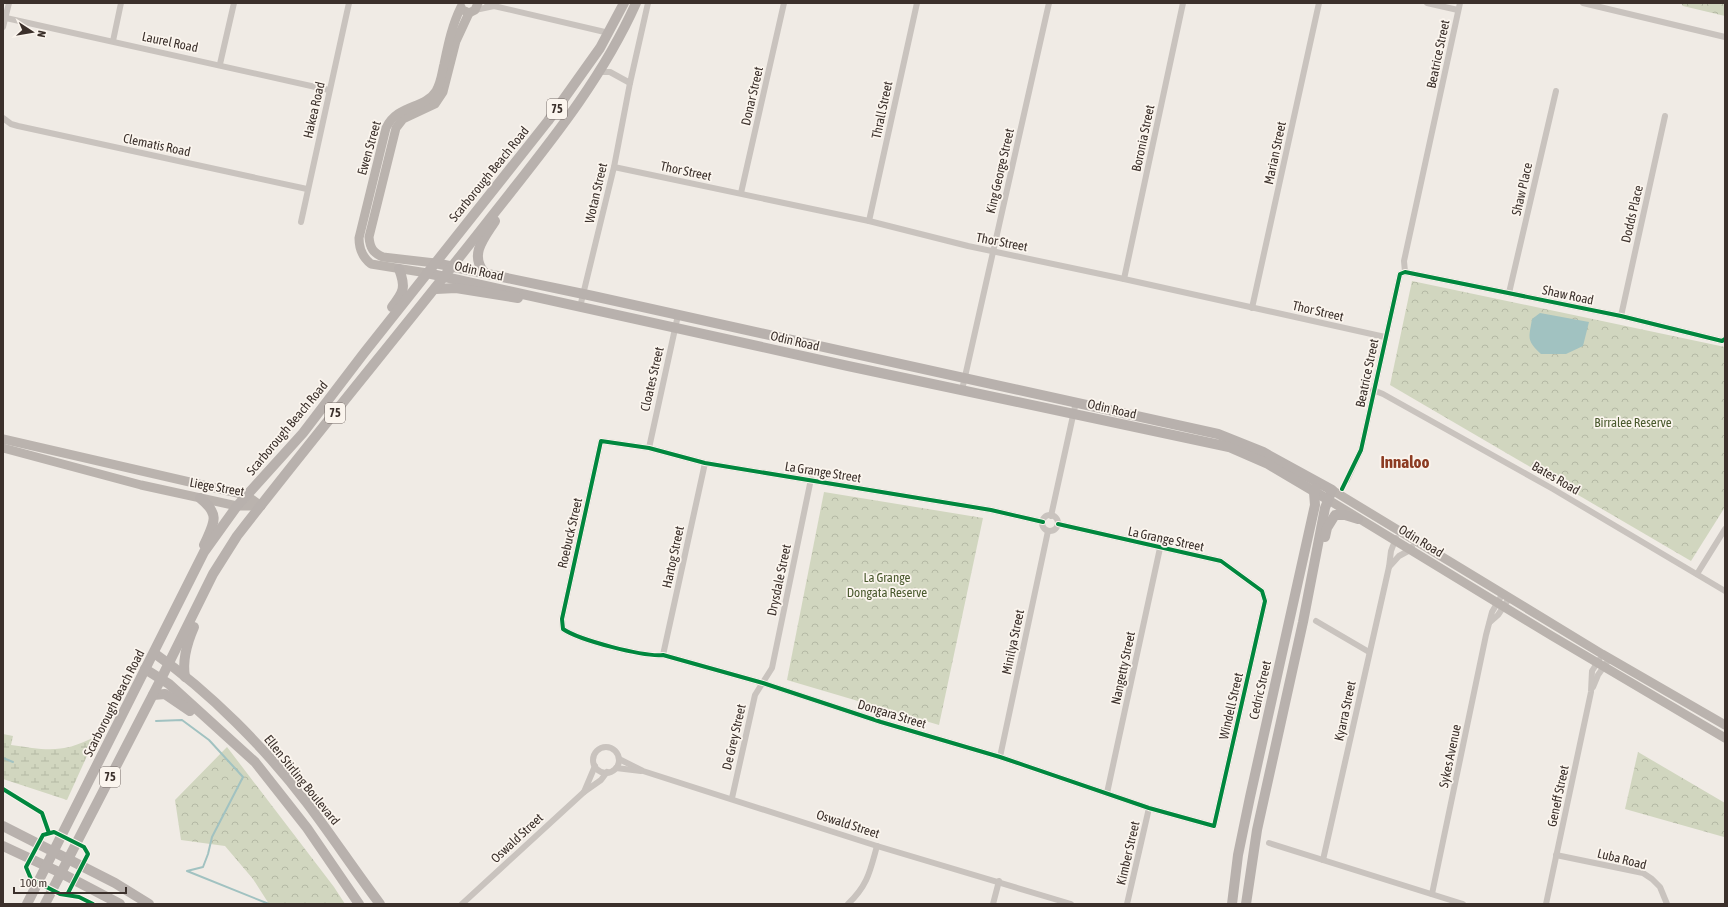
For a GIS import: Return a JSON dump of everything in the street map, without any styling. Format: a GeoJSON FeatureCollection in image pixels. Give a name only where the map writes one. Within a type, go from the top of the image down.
{"type":"FeatureCollection","features":[{"type":"Feature","properties":{"kind":"main road","name":"Scarborough Beach Road"},"geometry":{"type":"LineString","coordinates":[[27,904],[201,558],[246,495],[303,433],[364,353],[552,116],[609,33],[624,3]]}},
{"type":"Feature","properties":{"kind":"main road","name":"Scarborough Beach Road"},"geometry":{"type":"LineString","coordinates":[[45,904],[153,695],[213,574],[237,536],[436,289],[578,104],[620,38],[636,3]]}},
{"type":"Feature","properties":{"kind":"main road","name":"Ewen Street"},"geometry":{"type":"LineString","coordinates":[[427,273],[371,264],[365,259],[359,248],[358,238],[389,121],[398,112],[431,98],[437,90],[449,39],[460,5],[474,9],[456,41],[443,92],[435,104],[403,119],[396,128],[369,237],[372,250],[376,254],[383,257],[435,263]]}},
{"type":"Feature","properties":{"kind":"main road"},"geometry":{"type":"LineString","coordinates":[[484,272],[478,262],[477,252],[480,245],[530,167]]}},
{"type":"Feature","properties":{"kind":"main road"},"geometry":{"type":"LineString","coordinates":[[363,218],[373,220]]}},
{"type":"Feature","properties":{"kind":"main road","name":"Odin Road"},"geometry":{"type":"LineString","coordinates":[[435,263],[484,272],[1076,402],[1228,437],[1263,452],[1318,483],[1329,495],[1358,518],[1394,541],[1725,738]]}},
{"type":"Feature","properties":{"kind":"main road"},"geometry":{"type":"LineString","coordinates":[[364,353],[373,331],[400,298],[404,289],[403,280],[399,269]]}},
{"type":"Feature","properties":{"kind":"main road","name":"Odin Road"},"geometry":{"type":"LineString","coordinates":[[427,273],[1229,447],[1268,464],[1314,492],[1329,495],[1400,531],[1606,656],[1725,725]]}},
{"type":"Feature","properties":{"kind":"main road"},"geometry":{"type":"LineString","coordinates":[[436,289],[456,288],[514,299],[530,296]]}},
{"type":"Feature","properties":{"kind":"main road","name":"Liege Street"},"geometry":{"type":"LineString","coordinates":[[3,439],[246,495],[261,506]]}},
{"type":"Feature","properties":{"kind":"main road","name":"Liege Street"},"geometry":{"type":"LineString","coordinates":[[3,448],[141,485],[238,506],[261,506]]}},
{"type":"Feature","properties":{"kind":"main road","name":"Cedric Street"},"geometry":{"type":"LineString","coordinates":[[1232,904],[1239,847],[1315,505],[1314,492],[1318,483]]}},
{"type":"Feature","properties":{"kind":"main road","name":"Cedric Street"},"geometry":{"type":"LineString","coordinates":[[1246,904],[1257,830],[1329,495]]}},
{"type":"Feature","properties":{"kind":"main road"},"geometry":{"type":"LineString","coordinates":[[200,498],[211,507],[214,516],[201,558]]}},
{"type":"Feature","properties":{"kind":"main road"},"geometry":{"type":"LineString","coordinates":[[1314,569],[1327,528],[1335,515],[1345,515],[1358,518]]}},
{"type":"Feature","properties":{"kind":"main road"},"geometry":{"type":"LineString","coordinates":[[185,677],[184,668],[188,641],[201,608],[204,593]]}},
{"type":"Feature","properties":{"kind":"main road","name":"Ellen Stirling Boulevard"},"geometry":{"type":"LineString","coordinates":[[154,653],[169,663],[185,677],[234,721],[268,755],[307,804],[380,904]]}},
{"type":"Feature","properties":{"kind":"main road","name":"Ellen Stirling Boulevard"},"geometry":{"type":"LineString","coordinates":[[145,669],[161,679],[222,731],[268,777],[359,904]]}},
{"type":"Feature","properties":{"kind":"main road"},"geometry":{"type":"LineString","coordinates":[[153,695],[165,694],[205,722],[222,731]]}},
{"type":"Feature","properties":{"kind":"main road"},"geometry":{"type":"LineString","coordinates":[[3,826],[115,883],[149,904]]}},
{"type":"Feature","properties":{"kind":"main road"},"geometry":{"type":"LineString","coordinates":[[3,846],[61,873],[120,904]]}},
{"type":"Feature","properties":{"kind":"street"},"geometry":{"type":"LineString","coordinates":[[3,27],[9,3]]}},
{"type":"Feature","properties":{"kind":"street"},"geometry":{"type":"LineString","coordinates":[[113,41],[121,3]]}},
{"type":"Feature","properties":{"kind":"street"},"geometry":{"type":"LineString","coordinates":[[220,64],[234,3]]}},
{"type":"Feature","properties":{"kind":"street","name":"Hakea Road"},"geometry":{"type":"LineString","coordinates":[[301,222],[329,90],[350,3]]}},
{"type":"Feature","properties":{"kind":"street"},"geometry":{"type":"LineString","coordinates":[[487,3],[494,6],[609,33],[620,38]]}},
{"type":"Feature","properties":{"kind":"street","name":"Wotan Street"},"geometry":{"type":"LineString","coordinates":[[580,307],[614,167],[630,83],[648,3]]}},
{"type":"Feature","properties":{"kind":"street","name":"Donar Street"},"geometry":{"type":"LineString","coordinates":[[741,193],[784,3]]}},
{"type":"Feature","properties":{"kind":"street","name":"Thrall Street"},"geometry":{"type":"LineString","coordinates":[[869,221],[917,3]]}},
{"type":"Feature","properties":{"kind":"street","name":"King George Street"},"geometry":{"type":"LineString","coordinates":[[962,390],[1048,3]]}},
{"type":"Feature","properties":{"kind":"street","name":"Boronia Street"},"geometry":{"type":"LineString","coordinates":[[1124,278],[1183,3]]}},
{"type":"Feature","properties":{"kind":"street","name":"Marian Street"},"geometry":{"type":"LineString","coordinates":[[1252,308],[1319,3]]}},
{"type":"Feature","properties":{"kind":"street"},"geometry":{"type":"LineString","coordinates":[[1427,3],[1458,10]]}},
{"type":"Feature","properties":{"kind":"street","name":"Beatrice Street"},"geometry":{"type":"LineString","coordinates":[[1348,480],[1361,450],[1373,390],[1400,274],[1405,272],[1404,261],[1460,3]]}},
{"type":"Feature","properties":{"kind":"street"},"geometry":{"type":"LineString","coordinates":[[1583,3],[1725,37]]}},
{"type":"Feature","properties":{"kind":"street"},"geometry":{"type":"LineString","coordinates":[[474,9],[494,6]]}},
{"type":"Feature","properties":{"kind":"street","name":"Laurel Road"},"geometry":{"type":"LineString","coordinates":[[6,18],[220,64],[329,90]]}},
{"type":"Feature","properties":{"kind":"street"},"geometry":{"type":"LineString","coordinates":[[599,72],[610,72],[630,83]]}},
{"type":"Feature","properties":{"kind":"street","name":"Shaw Place"},"geometry":{"type":"LineString","coordinates":[[1509,293],[1556,91]]}},
{"type":"Feature","properties":{"kind":"street","name":"Dodds Place"},"geometry":{"type":"LineString","coordinates":[[1621,316],[1665,116]]}},
{"type":"Feature","properties":{"kind":"street","name":"Clematis Road"},"geometry":{"type":"LineString","coordinates":[[3,118],[11,124],[18,126],[307,189]]}},
{"type":"Feature","properties":{"kind":"street","name":"Thor Street"},"geometry":{"type":"LineString","coordinates":[[614,167],[869,221],[992,251],[1124,278],[1385,337]]}},
{"type":"Feature","properties":{"kind":"street","name":"Shaw Road"},"geometry":{"type":"LineString","coordinates":[[1405,272],[1621,316],[1722,340],[1725,339]]}},
{"type":"Feature","properties":{"kind":"street","name":"Cloates Street"},"geometry":{"type":"LineString","coordinates":[[649,448],[678,315]]}},
{"type":"Feature","properties":{"kind":"street","name":"Bates Road"},"geometry":{"type":"LineString","coordinates":[[1373,390],[1383,394],[1553,489],[1725,591]]}},
{"type":"Feature","properties":{"kind":"street"},"geometry":{"type":"LineString","coordinates":[[1051,516],[1076,402]]}},
{"type":"Feature","properties":{"kind":"street","name":"La Grange Street"},"geometry":{"type":"LineString","coordinates":[[601,441],[649,448],[705,463],[991,510],[1043,522]]}},
{"type":"Feature","properties":{"kind":"street","name":"Roebuck Street"},"geometry":{"type":"LineString","coordinates":[[563,629],[562,619],[601,441]]}},
{"type":"Feature","properties":{"kind":"street","name":"Hartog Street"},"geometry":{"type":"LineString","coordinates":[[663,655],[705,463]]}},
{"type":"Feature","properties":{"kind":"street","name":"Drysdale Street"},"geometry":{"type":"LineString","coordinates":[[764,683],[772,668],[811,480]]}},
{"type":"Feature","properties":{"kind":"street"},"geometry":{"type":"LineString","coordinates":[[1051,516],[1056,518],[1058,524],[1054,530],[1048,531],[1044,527],[1043,522],[1046,517],[1051,516]]}},
{"type":"Feature","properties":{"kind":"street","name":"La Grange Street"},"geometry":{"type":"LineString","coordinates":[[1058,524],[1221,561],[1262,591]]}},
{"type":"Feature","properties":{"kind":"street"},"geometry":{"type":"LineString","coordinates":[[1697,574],[1725,529]]}},
{"type":"Feature","properties":{"kind":"street","name":"Minilya Street"},"geometry":{"type":"LineString","coordinates":[[1000,757],[1048,531]]}},
{"type":"Feature","properties":{"kind":"street","name":"Kyarra Street"},"geometry":{"type":"LineString","coordinates":[[1323,860],[1394,541],[1400,531]]}},
{"type":"Feature","properties":{"kind":"street"},"geometry":{"type":"LineString","coordinates":[[1389,567],[1399,556],[1410,550],[1416,541]]}},
{"type":"Feature","properties":{"kind":"street","name":"Nangetty Street"},"geometry":{"type":"LineString","coordinates":[[1107,793],[1160,548]]}},
{"type":"Feature","properties":{"kind":"street","name":"Windell Street"},"geometry":{"type":"LineString","coordinates":[[1214,826],[1265,601],[1262,591]]}},
{"type":"Feature","properties":{"kind":"street","name":"Sykes Avenue"},"geometry":{"type":"LineString","coordinates":[[1432,894],[1489,623],[1498,615],[1501,604],[1507,595]]}},
{"type":"Feature","properties":{"kind":"street"},"geometry":{"type":"LineString","coordinates":[[1316,621],[1369,652]]}},
{"type":"Feature","properties":{"kind":"street","name":"Dongara Street"},"geometry":{"type":"LineString","coordinates":[[563,629],[569,633],[608,645],[653,656],[663,655],[764,683],[881,722],[1000,757],[1149,808],[1214,826]]}},
{"type":"Feature","properties":{"kind":"street","name":"Geneff Street"},"geometry":{"type":"LineString","coordinates":[[1546,904],[1591,692],[1601,664],[1606,656]]}},
{"type":"Feature","properties":{"kind":"street","name":"De Grey Street"},"geometry":{"type":"LineString","coordinates":[[732,798],[755,695],[764,683]]}},
{"type":"Feature","properties":{"kind":"street"},"geometry":{"type":"LineString","coordinates":[[607,772],[594,766],[595,754],[605,747],[613,748],[619,755],[616,768]]}},
{"type":"Feature","properties":{"kind":"street","name":"Oswald Street"},"geometry":{"type":"LineString","coordinates":[[619,759],[643,771],[732,798],[877,846],[999,881],[1072,904]]}},
{"type":"Feature","properties":{"kind":"street","name":"Oswald Street"},"geometry":{"type":"LineString","coordinates":[[462,904],[584,792],[594,766]]}},
{"type":"Feature","properties":{"kind":"street"},"geometry":{"type":"LineString","coordinates":[[584,792],[601,780],[607,772],[616,768],[643,771]]}},
{"type":"Feature","properties":{"kind":"street","name":"Kimber Street"},"geometry":{"type":"LineString","coordinates":[[1127,904],[1149,808]]}},
{"type":"Feature","properties":{"kind":"street"},"geometry":{"type":"LineString","coordinates":[[1269,843],[1463,904]]}},
{"type":"Feature","properties":{"kind":"street"},"geometry":{"type":"LineString","coordinates":[[848,904],[860,893],[868,879],[877,846]]}},
{"type":"Feature","properties":{"kind":"street","name":"Luba Road"},"geometry":{"type":"LineString","coordinates":[[1556,855],[1643,873],[1660,887],[1667,904]]}},
{"type":"Feature","properties":{"kind":"street"},"geometry":{"type":"LineString","coordinates":[[993,904],[999,881]]}},
{"type":"Feature","properties":{"kind":"green space"},"geometry":{"type":"Polygon","coordinates":[[[1681,3],[1725,3],[1725,16],[1683,6],[1681,3]]]}},
{"type":"Feature","properties":{"kind":"green space","name":"Birralee Reserve"},"geometry":{"type":"Polygon","coordinates":[[[1412,281],[1725,347],[1725,507],[1691,561],[1390,385],[1412,281]]]}},
{"type":"Feature","properties":{"kind":"green space","name":"La Grange Dongata Reserve"},"geometry":{"type":"Polygon","coordinates":[[[824,492],[983,518],[939,725],[787,680],[824,492]]]}},
{"type":"Feature","properties":{"kind":"green space"},"geometry":{"type":"Polygon","coordinates":[[[3,734],[13,736],[11,745],[45,749],[74,746],[96,736],[67,800],[3,779],[3,734]]]}},
{"type":"Feature","properties":{"kind":"green space"},"geometry":{"type":"Polygon","coordinates":[[[227,747],[334,887],[345,904],[269,904],[253,879],[225,846],[181,840],[175,800],[227,747]]]}},
{"type":"Feature","properties":{"kind":"green space"},"geometry":{"type":"Polygon","coordinates":[[[1638,752],[1725,803],[1724,837],[1625,809],[1638,752]]]}},
{"type":"Feature","properties":{"kind":"water"},"geometry":{"type":"Polygon","coordinates":[[[1540,313],[1589,322],[1583,346],[1566,354],[1541,354],[1533,345],[1530,338],[1532,319],[1540,313]]]}},
{"type":"Feature","properties":{"kind":"waterway"},"geometry":{"type":"LineString","coordinates":[[156,721],[182,720],[209,740],[243,777],[212,837],[203,867],[187,871],[269,904]]}},
{"type":"Feature","properties":{"kind":"waterway"},"geometry":{"type":"LineString","coordinates":[[3,758],[13,762]]}},
{"type":"Feature","properties":{"kind":"cycle path"},"geometry":{"type":"LineString","coordinates":[[1342,489],[1361,450],[1400,274],[1405,272],[1621,316],[1722,341],[1725,339]]}},
{"type":"Feature","properties":{"kind":"cycle path"},"geometry":{"type":"LineString","coordinates":[[1043,522],[991,510],[705,463],[649,448],[601,441],[562,619],[563,629],[596,643],[627,651],[663,655],[763,683],[881,722],[1000,757],[1149,808],[1214,826],[1265,601],[1262,591],[1221,561],[1058,524]]}},
{"type":"Feature","properties":{"kind":"cycle path"},"geometry":{"type":"LineString","coordinates":[[3,789],[42,813],[49,833]]}},
{"type":"Feature","properties":{"kind":"cycle path"},"geometry":{"type":"LineString","coordinates":[[67,895],[88,854],[84,847],[54,832],[43,835],[26,867],[31,879],[60,894],[79,897],[93,904]]}},
{"type":"Feature","properties":{"kind":"district","name":"Innaloo"},"geometry":{"type":"Point","coordinates":[1405,462]}}]}
